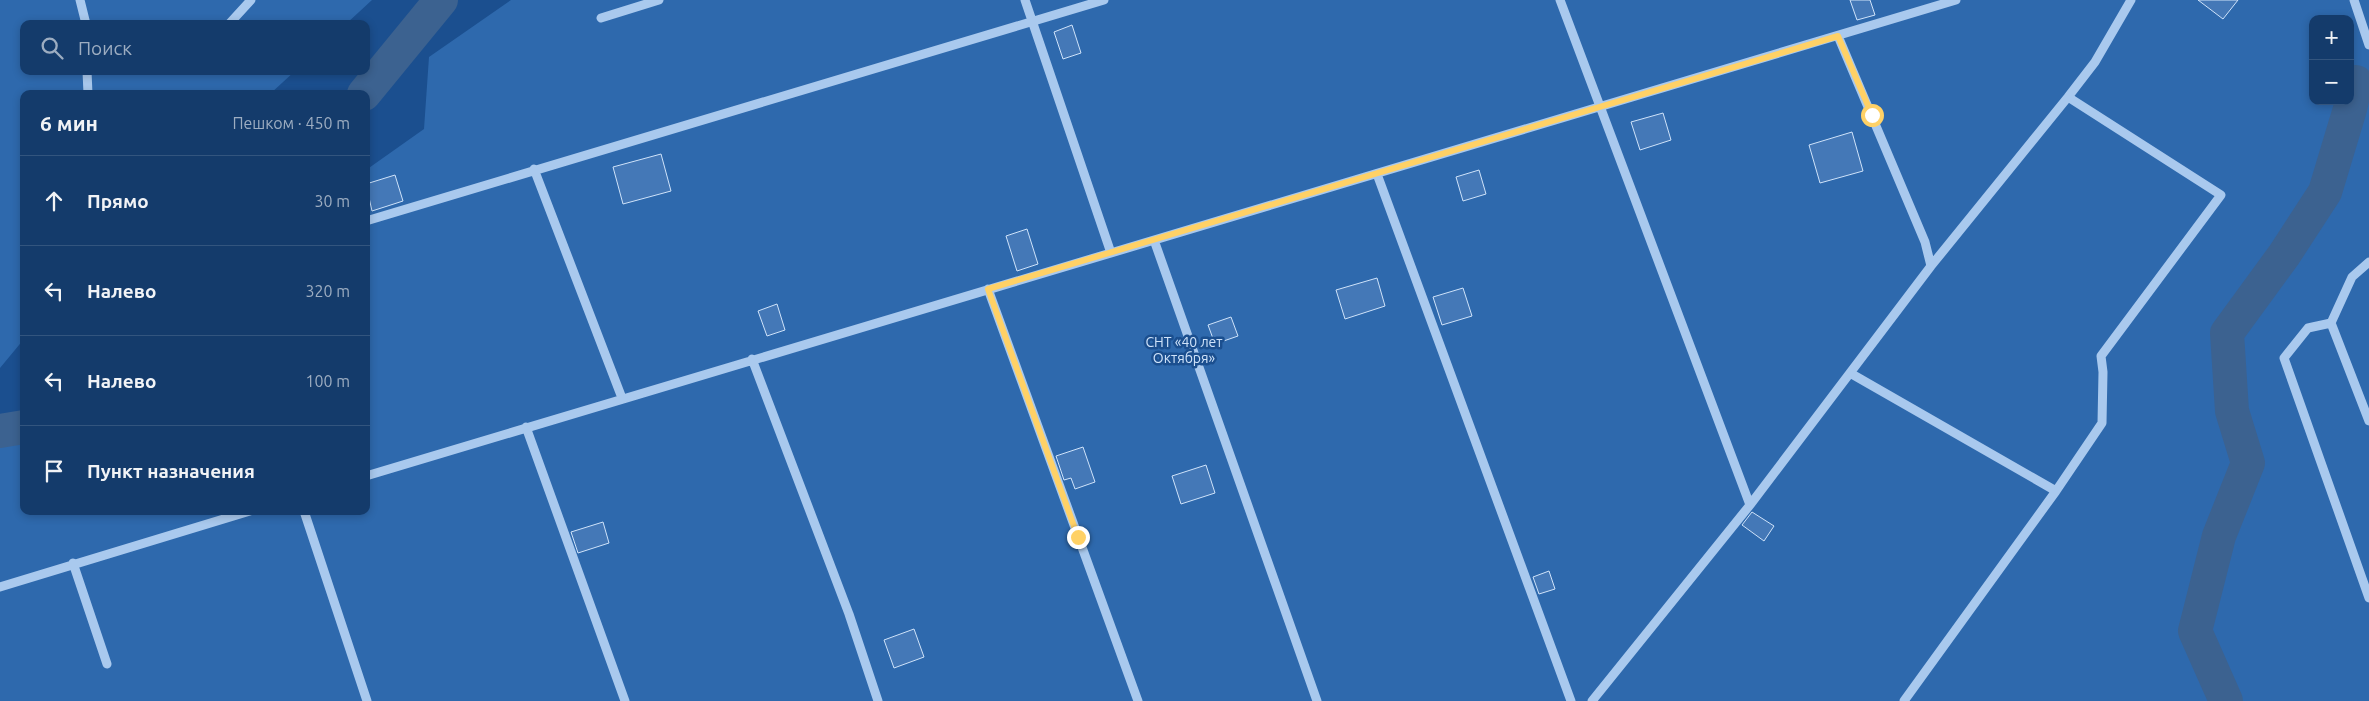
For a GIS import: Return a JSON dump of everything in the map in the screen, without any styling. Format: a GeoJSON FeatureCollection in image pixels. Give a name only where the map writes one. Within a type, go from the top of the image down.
{"type":"FeatureCollection","features":[{"type":"Feature","properties":{"kind":"street"},"geometry":{"type":"LineString","coordinates":[[80,0],[85,20]]}},
{"type":"Feature","properties":{"kind":"street"},"geometry":{"type":"LineString","coordinates":[[233,20],[251,0]]}},
{"type":"Feature","properties":{"kind":"street"},"geometry":{"type":"LineString","coordinates":[[601,18],[658,0]]}},
{"type":"Feature","properties":{"kind":"street"},"geometry":{"type":"LineString","coordinates":[[1025,0],[1111,253]]}},
{"type":"Feature","properties":{"kind":"street"},"geometry":{"type":"LineString","coordinates":[[370,220],[534,169],[1104,0]]}},
{"type":"Feature","properties":{"kind":"street"},"geometry":{"type":"LineString","coordinates":[[1560,0],[1750,505]]}},
{"type":"Feature","properties":{"kind":"street"},"geometry":{"type":"LineString","coordinates":[[370,475],[752,359],[1602,108],[1956,0]]}},
{"type":"Feature","properties":{"kind":"street"},"geometry":{"type":"LineString","coordinates":[[1592,701],[1750,505],[1931,266],[2095,62],[2131,0]]}},
{"type":"Feature","properties":{"kind":"street"},"geometry":{"type":"LineString","coordinates":[[2354,0],[2369,45]]}},
{"type":"Feature","properties":{"kind":"street"},"geometry":{"type":"LineString","coordinates":[[1838,36],[1925,242],[1931,266]]}},
{"type":"Feature","properties":{"kind":"street"},"geometry":{"type":"LineString","coordinates":[[87,75],[88,90]]}},
{"type":"Feature","properties":{"kind":"street"},"geometry":{"type":"LineString","coordinates":[[1904,701],[2056,491],[2102,423],[2103,372],[2101,356],[2221,194],[2068,97]]}},
{"type":"Feature","properties":{"kind":"street"},"geometry":{"type":"LineString","coordinates":[[534,169],[622,398]]}},
{"type":"Feature","properties":{"kind":"street"},"geometry":{"type":"LineString","coordinates":[[1377,174],[1571,701]]}},
{"type":"Feature","properties":{"kind":"street"},"geometry":{"type":"LineString","coordinates":[[1154,240],[1317,701]]}},
{"type":"Feature","properties":{"kind":"street"},"geometry":{"type":"LineString","coordinates":[[2369,262],[2352,278],[2331,323],[2369,421]]}},
{"type":"Feature","properties":{"kind":"street"},"geometry":{"type":"LineString","coordinates":[[988,289],[1138,701]]}},
{"type":"Feature","properties":{"kind":"street"},"geometry":{"type":"LineString","coordinates":[[2331,323],[2308,328],[2284,358],[2369,598]]}},
{"type":"Feature","properties":{"kind":"street"},"geometry":{"type":"LineString","coordinates":[[752,359],[849,614],[878,701]]}},
{"type":"Feature","properties":{"kind":"street"},"geometry":{"type":"LineString","coordinates":[[1850,373],[2056,491]]}},
{"type":"Feature","properties":{"kind":"street"},"geometry":{"type":"LineString","coordinates":[[526,427],[625,701]]}},
{"type":"Feature","properties":{"kind":"street"},"geometry":{"type":"LineString","coordinates":[[0,587],[237,515]]}},
{"type":"Feature","properties":{"kind":"street"},"geometry":{"type":"LineString","coordinates":[[305,515],[367,701]]}},
{"type":"Feature","properties":{"kind":"street"},"geometry":{"type":"LineString","coordinates":[[73,564],[108,664]]}},
{"type":"Feature","properties":{"kind":"green space"},"geometry":{"type":"Polygon","coordinates":[[[0,0],[372,0],[350,20],[20,20],[20,75],[291,75],[274,90],[20,90],[20,344],[0,368],[0,0]]]}},
{"type":"Feature","properties":{"kind":"green space","name":"СНТ «40 лет Октября»"},"geometry":{"type":"Polygon","coordinates":[[[511,0],[2369,0],[2369,701],[0,701],[0,436],[20,417],[20,515],[370,515],[370,167],[424,129],[429,57],[511,0]]]}},
{"type":"Feature","properties":{"kind":"building"},"geometry":{"type":"Polygon","coordinates":[[[1850,0],[1870,0],[1875,15],[1857,20],[1850,0]]]}},
{"type":"Feature","properties":{"kind":"building"},"geometry":{"type":"Polygon","coordinates":[[[2198,0],[2238,0],[2223,19],[2198,0]]]}},
{"type":"Feature","properties":{"kind":"building"},"geometry":{"type":"Polygon","coordinates":[[[1072,25],[1081,53],[1063,59],[1054,32],[1072,25]]]}},
{"type":"Feature","properties":{"kind":"building"},"geometry":{"type":"Polygon","coordinates":[[[1663,113],[1671,140],[1640,150],[1631,122],[1663,113]]]}},
{"type":"Feature","properties":{"kind":"building"},"geometry":{"type":"Polygon","coordinates":[[[1852,132],[1863,171],[1820,183],[1809,145],[1852,132]]]}},
{"type":"Feature","properties":{"kind":"building"},"geometry":{"type":"Polygon","coordinates":[[[661,154],[671,191],[623,204],[613,167],[661,154]]]}},
{"type":"Feature","properties":{"kind":"building"},"geometry":{"type":"Polygon","coordinates":[[[1479,170],[1486,194],[1463,201],[1456,177],[1479,170]]]}},
{"type":"Feature","properties":{"kind":"building"},"geometry":{"type":"Polygon","coordinates":[[[395,175],[403,201],[372,211],[370,183],[395,175]]]}},
{"type":"Feature","properties":{"kind":"building"},"geometry":{"type":"Polygon","coordinates":[[[1027,229],[1038,264],[1017,271],[1006,236],[1027,229]]]}},
{"type":"Feature","properties":{"kind":"building"},"geometry":{"type":"Polygon","coordinates":[[[1377,278],[1385,306],[1345,319],[1336,290],[1377,278]]]}},
{"type":"Feature","properties":{"kind":"building"},"geometry":{"type":"Polygon","coordinates":[[[1463,288],[1472,316],[1442,325],[1433,297],[1463,288]]]}},
{"type":"Feature","properties":{"kind":"building"},"geometry":{"type":"Polygon","coordinates":[[[777,304],[785,330],[767,336],[758,311],[777,304]]]}},
{"type":"Feature","properties":{"kind":"building"},"geometry":{"type":"Polygon","coordinates":[[[1231,317],[1238,336],[1215,344],[1208,325],[1231,317]]]}},
{"type":"Feature","properties":{"kind":"building"},"geometry":{"type":"Polygon","coordinates":[[[1083,447],[1095,482],[1075,489],[1071,478],[1064,480],[1056,456],[1083,447]]]}},
{"type":"Feature","properties":{"kind":"building"},"geometry":{"type":"Polygon","coordinates":[[[1206,465],[1215,493],[1181,504],[1172,476],[1206,465]]]}},
{"type":"Feature","properties":{"kind":"building"},"geometry":{"type":"Polygon","coordinates":[[[1752,512],[1774,526],[1764,541],[1742,525],[1752,512]]]}},
{"type":"Feature","properties":{"kind":"building"},"geometry":{"type":"Polygon","coordinates":[[[603,522],[609,543],[578,553],[571,532],[603,522]]]}},
{"type":"Feature","properties":{"kind":"building"},"geometry":{"type":"Polygon","coordinates":[[[1549,571],[1555,589],[1539,594],[1533,577],[1549,571]]]}},
{"type":"Feature","properties":{"kind":"building"},"geometry":{"type":"Polygon","coordinates":[[[914,629],[924,657],[894,668],[884,640],[914,629]]]}},
{"type":"Feature","properties":{"kind":"waterway"},"geometry":{"type":"LineString","coordinates":[[367,90],[441,0]]}},
{"type":"Feature","properties":{"kind":"waterway"},"geometry":{"type":"LineString","coordinates":[[2226,701],[2195,631],[2219,536],[2248,463],[2232,411],[2227,333],[2284,255],[2325,192],[2350,109],[2356,82]]}},
{"type":"Feature","properties":{"kind":"waterway"},"geometry":{"type":"LineString","coordinates":[[0,431],[20,428]]}},
{"type":"Feature","properties":{"kind":"route"},"geometry":{"type":"LineString","coordinates":[[1078,537],[988,289],[1602,108],[1838,36],[1872,115]]}}]}
